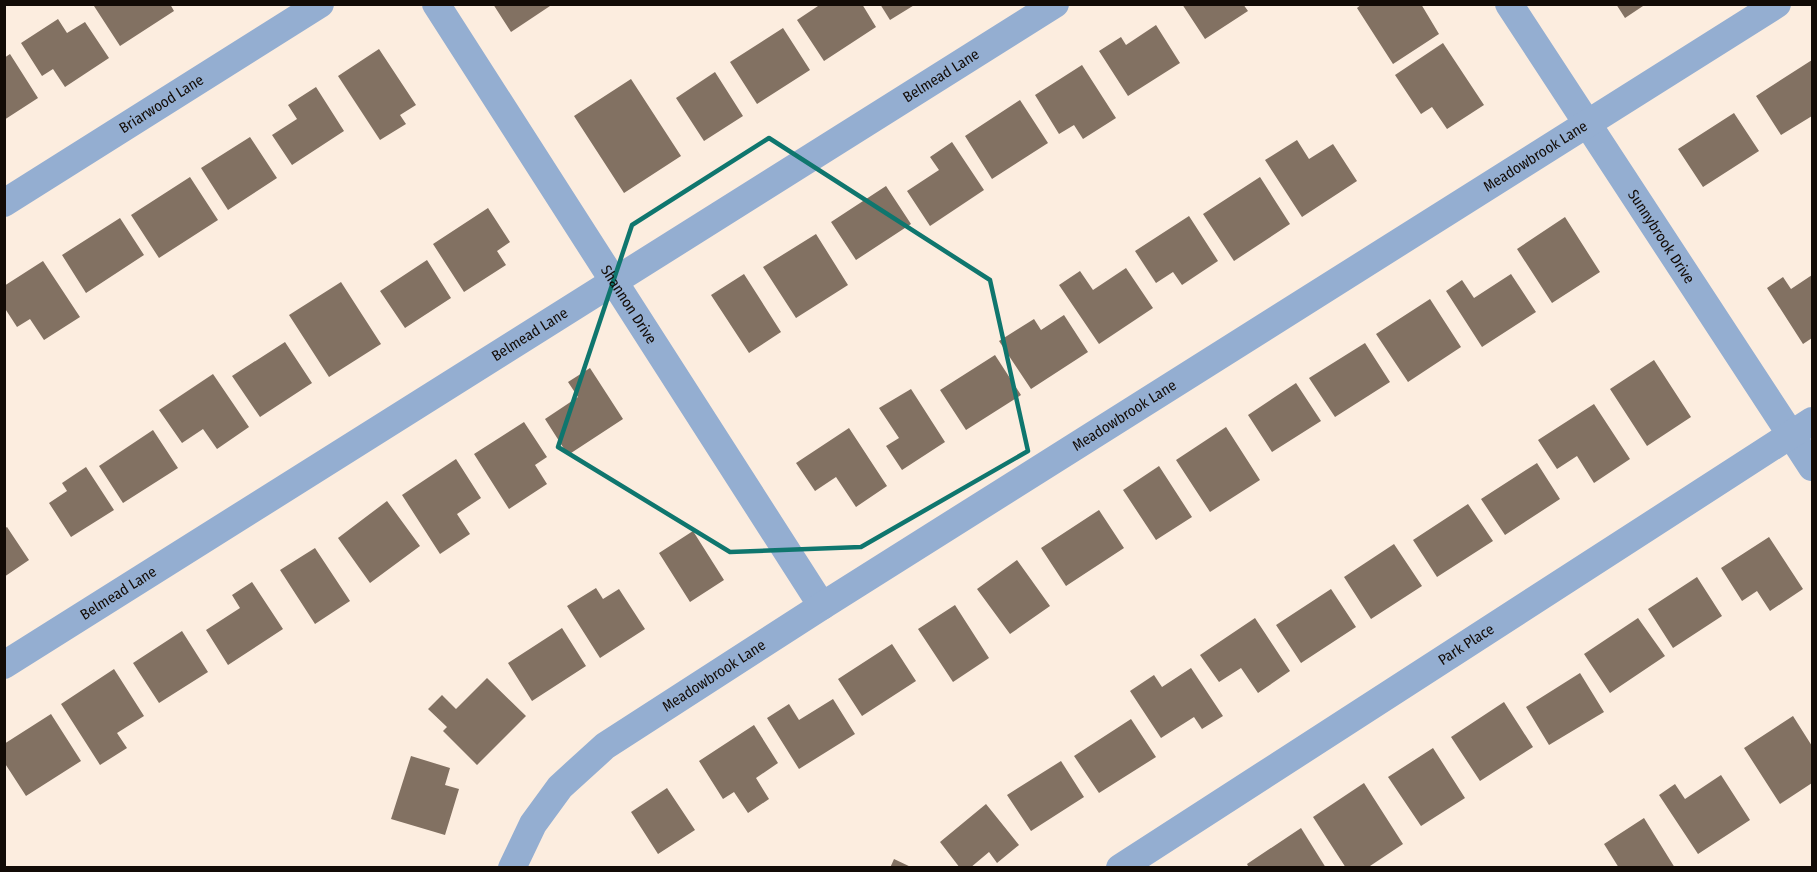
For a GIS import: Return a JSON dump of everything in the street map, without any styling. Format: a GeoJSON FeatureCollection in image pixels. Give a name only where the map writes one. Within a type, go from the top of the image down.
{"type":"FeatureCollection","features":[{"type":"Feature","properties":{"kind":"street","name":"Briarwood Lane"},"geometry":{"type":"LineString","coordinates":[[4,203],[320,4]]}},
{"type":"Feature","properties":{"kind":"street","name":"Shannon Drive"},"geometry":{"type":"LineString","coordinates":[[436,4],[822,606]]}},
{"type":"Feature","properties":{"kind":"street","name":"Belmead Lane"},"geometry":{"type":"LineString","coordinates":[[4,665],[1055,4]]}},
{"type":"Feature","properties":{"kind":"street","name":"Sunnybrook Drive"},"geometry":{"type":"LineString","coordinates":[[1509,4],[1587,124],[1802,428],[1812,467]]}},
{"type":"Feature","properties":{"kind":"street","name":"Meadowbrook Lane"},"geometry":{"type":"LineString","coordinates":[[512,867],[533,824],[560,787],[605,746],[822,606],[1777,4]]}},
{"type":"Feature","properties":{"kind":"street","name":"Park Place"},"geometry":{"type":"LineString","coordinates":[[1120,867],[1802,428]]}},
{"type":"Feature","properties":{"kind":"highlighted area"},"geometry":{"type":"Polygon","coordinates":[[[769,138],[990,280],[1028,451],[861,547],[730,552],[558,447],[632,225],[769,138]]]}},
{"type":"Feature","properties":{"kind":"building"},"geometry":{"type":"Polygon","coordinates":[[[97,4],[170,4],[174,11],[120,46],[94,6],[97,4]]]}},
{"type":"Feature","properties":{"kind":"building"},"geometry":{"type":"Polygon","coordinates":[[[493,4],[553,4],[511,32],[493,4]]]}},
{"type":"Feature","properties":{"kind":"building"},"geometry":{"type":"Polygon","coordinates":[[[821,4],[862,4],[876,27],[824,61],[797,20],[821,4]]]}},
{"type":"Feature","properties":{"kind":"building"},"geometry":{"type":"Polygon","coordinates":[[[880,4],[916,4],[890,20],[880,4]]]}},
{"type":"Feature","properties":{"kind":"building"},"geometry":{"type":"Polygon","coordinates":[[[1182,4],[1243,4],[1248,11],[1205,39],[1182,4]]]}},
{"type":"Feature","properties":{"kind":"building"},"geometry":{"type":"Polygon","coordinates":[[[1362,4],[1421,4],[1439,34],[1393,64],[1357,8],[1362,4]]]}},
{"type":"Feature","properties":{"kind":"building"},"geometry":{"type":"Polygon","coordinates":[[[1616,4],[1646,4],[1625,18],[1616,4]]]}},
{"type":"Feature","properties":{"kind":"building"},"geometry":{"type":"Polygon","coordinates":[[[58,19],[67,33],[85,22],[109,58],[65,87],[53,69],[42,76],[21,43],[58,19]]]}},
{"type":"Feature","properties":{"kind":"building"},"geometry":{"type":"Polygon","coordinates":[[[1156,25],[1180,63],[1128,96],[1099,51],[1121,37],[1126,45],[1156,25]]]}},
{"type":"Feature","properties":{"kind":"building"},"geometry":{"type":"Polygon","coordinates":[[[783,28],[810,70],[757,104],[730,62],[783,28]]]}},
{"type":"Feature","properties":{"kind":"building"},"geometry":{"type":"Polygon","coordinates":[[[1443,43],[1484,105],[1447,129],[1432,107],[1421,114],[1395,75],[1443,43]]]}},
{"type":"Feature","properties":{"kind":"building"},"geometry":{"type":"Polygon","coordinates":[[[379,49],[416,105],[400,115],[406,124],[380,140],[338,76],[379,49]]]}},
{"type":"Feature","properties":{"kind":"building"},"geometry":{"type":"Polygon","coordinates":[[[10,54],[38,98],[4,120],[4,58],[10,54]]]}},
{"type":"Feature","properties":{"kind":"building"},"geometry":{"type":"Polygon","coordinates":[[[1812,60],[1812,116],[1781,135],[1756,96],[1812,60]]]}},
{"type":"Feature","properties":{"kind":"building"},"geometry":{"type":"Polygon","coordinates":[[[1082,65],[1116,118],[1083,139],[1074,125],[1059,134],[1035,95],[1082,65]]]}},
{"type":"Feature","properties":{"kind":"building"},"geometry":{"type":"Polygon","coordinates":[[[715,72],[743,116],[704,141],[676,98],[715,72]]]}},
{"type":"Feature","properties":{"kind":"building"},"geometry":{"type":"Polygon","coordinates":[[[631,79],[681,156],[624,193],[574,116],[631,79]]]}},
{"type":"Feature","properties":{"kind":"building"},"geometry":{"type":"Polygon","coordinates":[[[316,87],[344,131],[292,165],[272,135],[297,119],[288,105],[316,87]]]}},
{"type":"Feature","properties":{"kind":"building"},"geometry":{"type":"Polygon","coordinates":[[[1020,100],[1048,143],[992,179],[965,136],[1020,100]]]}},
{"type":"Feature","properties":{"kind":"building"},"geometry":{"type":"Polygon","coordinates":[[[1734,113],[1759,151],[1703,187],[1678,149],[1734,113]]]}},
{"type":"Feature","properties":{"kind":"building"},"geometry":{"type":"Polygon","coordinates":[[[250,137],[277,178],[228,210],[201,168],[250,137]]]}},
{"type":"Feature","properties":{"kind":"building"},"geometry":{"type":"Polygon","coordinates":[[[1297,140],[1309,159],[1333,144],[1357,181],[1302,217],[1265,160],[1297,140]]]}},
{"type":"Feature","properties":{"kind":"building"},"geometry":{"type":"Polygon","coordinates":[[[952,142],[984,190],[930,226],[907,191],[939,170],[930,157],[952,142]]]}},
{"type":"Feature","properties":{"kind":"building"},"geometry":{"type":"Polygon","coordinates":[[[190,177],[218,220],[159,258],[131,215],[190,177]]]}},
{"type":"Feature","properties":{"kind":"building"},"geometry":{"type":"Polygon","coordinates":[[[1260,177],[1290,224],[1234,261],[1203,214],[1260,177]]]}},
{"type":"Feature","properties":{"kind":"building"},"geometry":{"type":"Polygon","coordinates":[[[886,186],[911,224],[856,260],[831,222],[886,186]]]}},
{"type":"Feature","properties":{"kind":"building"},"geometry":{"type":"Polygon","coordinates":[[[488,208],[510,242],[497,251],[506,265],[464,292],[433,244],[488,208]]]}},
{"type":"Feature","properties":{"kind":"building"},"geometry":{"type":"Polygon","coordinates":[[[1189,216],[1218,261],[1182,285],[1173,272],[1156,283],[1135,251],[1189,216]]]}},
{"type":"Feature","properties":{"kind":"building"},"geometry":{"type":"Polygon","coordinates":[[[1565,217],[1600,272],[1552,303],[1517,249],[1565,217]]]}},
{"type":"Feature","properties":{"kind":"building"},"geometry":{"type":"Polygon","coordinates":[[[120,218],[144,255],[86,293],[62,255],[120,218]]]}},
{"type":"Feature","properties":{"kind":"building"},"geometry":{"type":"Polygon","coordinates":[[[816,234],[848,285],[796,318],[763,267],[816,234]]]}},
{"type":"Feature","properties":{"kind":"building"},"geometry":{"type":"Polygon","coordinates":[[[427,260],[451,298],[405,328],[380,291],[427,260]]]}},
{"type":"Feature","properties":{"kind":"building"},"geometry":{"type":"Polygon","coordinates":[[[43,261],[80,317],[44,340],[30,319],[17,327],[4,307],[4,286],[43,261]]]}},
{"type":"Feature","properties":{"kind":"building"},"geometry":{"type":"Polygon","coordinates":[[[1126,268],[1153,308],[1099,344],[1059,285],[1080,271],[1093,290],[1126,268]]]}},
{"type":"Feature","properties":{"kind":"building"},"geometry":{"type":"Polygon","coordinates":[[[744,274],[781,332],[749,353],[711,295],[744,274]]]}},
{"type":"Feature","properties":{"kind":"building"},"geometry":{"type":"Polygon","coordinates":[[[1511,274],[1536,312],[1482,347],[1446,291],[1462,280],[1474,298],[1511,274]]]}},
{"type":"Feature","properties":{"kind":"building"},"geometry":{"type":"Polygon","coordinates":[[[1812,275],[1812,338],[1803,344],[1767,288],[1783,277],[1791,289],[1812,275]]]}},
{"type":"Feature","properties":{"kind":"building"},"geometry":{"type":"Polygon","coordinates":[[[341,282],[381,344],[329,377],[289,315],[341,282]]]}},
{"type":"Feature","properties":{"kind":"building"},"geometry":{"type":"Polygon","coordinates":[[[1430,299],[1461,347],[1408,382],[1376,334],[1430,299]]]}},
{"type":"Feature","properties":{"kind":"building"},"geometry":{"type":"Polygon","coordinates":[[[1064,315],[1088,352],[1031,389],[999,341],[1034,319],[1041,330],[1064,315]]]}},
{"type":"Feature","properties":{"kind":"building"},"geometry":{"type":"Polygon","coordinates":[[[285,342],[312,383],[260,417],[232,376],[285,342]]]}},
{"type":"Feature","properties":{"kind":"building"},"geometry":{"type":"Polygon","coordinates":[[[1365,343],[1390,382],[1335,417],[1309,378],[1365,343]]]}},
{"type":"Feature","properties":{"kind":"building"},"geometry":{"type":"Polygon","coordinates":[[[995,355],[1021,395],[966,430],[940,390],[995,355]]]}},
{"type":"Feature","properties":{"kind":"building"},"geometry":{"type":"Polygon","coordinates":[[[1654,360],[1691,417],[1647,446],[1610,389],[1654,360]]]}},
{"type":"Feature","properties":{"kind":"building"},"geometry":{"type":"Polygon","coordinates":[[[590,368],[623,419],[568,455],[545,419],[578,397],[568,382],[590,368]]]}},
{"type":"Feature","properties":{"kind":"building"},"geometry":{"type":"Polygon","coordinates":[[[213,374],[249,427],[217,449],[203,429],[182,443],[159,410],[213,374]]]}},
{"type":"Feature","properties":{"kind":"building"},"geometry":{"type":"Polygon","coordinates":[[[1296,383],[1321,421],[1272,452],[1248,415],[1296,383]]]}},
{"type":"Feature","properties":{"kind":"building"},"geometry":{"type":"Polygon","coordinates":[[[911,389],[945,442],[902,470],[886,446],[899,438],[879,408],[911,389]]]}},
{"type":"Feature","properties":{"kind":"building"},"geometry":{"type":"Polygon","coordinates":[[[1594,404],[1630,459],[1594,483],[1577,456],[1557,469],[1538,440],[1594,404]]]}},
{"type":"Feature","properties":{"kind":"building"},"geometry":{"type":"Polygon","coordinates":[[[524,422],[547,457],[535,465],[547,484],[509,509],[474,454],[524,422]]]}},
{"type":"Feature","properties":{"kind":"building"},"geometry":{"type":"Polygon","coordinates":[[[1226,427],[1260,480],[1210,512],[1176,460],[1226,427]]]}},
{"type":"Feature","properties":{"kind":"building"},"geometry":{"type":"Polygon","coordinates":[[[849,428],[887,486],[856,507],[836,477],[815,491],[796,463],[849,428]]]}},
{"type":"Feature","properties":{"kind":"building"},"geometry":{"type":"Polygon","coordinates":[[[153,430],[178,468],[123,503],[99,466],[153,430]]]}},
{"type":"Feature","properties":{"kind":"building"},"geometry":{"type":"Polygon","coordinates":[[[456,459],[481,498],[457,514],[470,534],[440,554],[402,495],[456,459]]]}},
{"type":"Feature","properties":{"kind":"building"},"geometry":{"type":"Polygon","coordinates":[[[1537,463],[1560,499],[1505,535],[1481,499],[1537,463]]]}},
{"type":"Feature","properties":{"kind":"building"},"geometry":{"type":"Polygon","coordinates":[[[1159,466],[1192,517],[1156,540],[1123,490],[1159,466]]]}},
{"type":"Feature","properties":{"kind":"building"},"geometry":{"type":"Polygon","coordinates":[[[86,467],[114,510],[71,537],[49,503],[67,491],[62,483],[86,467]]]}},
{"type":"Feature","properties":{"kind":"building"},"geometry":{"type":"Polygon","coordinates":[[[387,501],[420,546],[370,583],[338,538],[387,501]]]}},
{"type":"Feature","properties":{"kind":"building"},"geometry":{"type":"Polygon","coordinates":[[[1468,504],[1493,541],[1437,577],[1413,540],[1468,504]]]}},
{"type":"Feature","properties":{"kind":"building"},"geometry":{"type":"Polygon","coordinates":[[[1099,510],[1124,548],[1066,586],[1041,548],[1099,510]]]}},
{"type":"Feature","properties":{"kind":"building"},"geometry":{"type":"Polygon","coordinates":[[[7,527],[29,560],[4,577],[4,529],[7,527]]]}},
{"type":"Feature","properties":{"kind":"building"},"geometry":{"type":"Polygon","coordinates":[[[693,531],[724,580],[690,602],[659,553],[693,531]]]}},
{"type":"Feature","properties":{"kind":"building"},"geometry":{"type":"Polygon","coordinates":[[[1769,537],[1803,589],[1770,611],[1757,591],[1742,601],[1721,568],[1769,537]]]}},
{"type":"Feature","properties":{"kind":"building"},"geometry":{"type":"Polygon","coordinates":[[[1394,544],[1422,586],[1371,619],[1344,577],[1394,544]]]}},
{"type":"Feature","properties":{"kind":"building"},"geometry":{"type":"Polygon","coordinates":[[[315,548],[350,601],[315,624],[280,570],[315,548]]]}},
{"type":"Feature","properties":{"kind":"building"},"geometry":{"type":"Polygon","coordinates":[[[1017,560],[1050,606],[1010,634],[977,589],[1017,560]]]}},
{"type":"Feature","properties":{"kind":"building"},"geometry":{"type":"Polygon","coordinates":[[[1697,577],[1722,616],[1673,648],[1648,609],[1697,577]]]}},
{"type":"Feature","properties":{"kind":"building"},"geometry":{"type":"Polygon","coordinates":[[[252,582],[283,629],[228,665],[206,630],[240,608],[232,595],[252,582]]]}},
{"type":"Feature","properties":{"kind":"building"},"geometry":{"type":"Polygon","coordinates":[[[596,588],[603,599],[619,589],[645,629],[600,658],[567,606],[596,588]]]}},
{"type":"Feature","properties":{"kind":"building"},"geometry":{"type":"Polygon","coordinates":[[[1331,589],[1356,627],[1301,663],[1276,625],[1331,589]]]}},
{"type":"Feature","properties":{"kind":"building"},"geometry":{"type":"Polygon","coordinates":[[[955,605],[989,658],[953,682],[918,629],[955,605]]]}},
{"type":"Feature","properties":{"kind":"building"},"geometry":{"type":"Polygon","coordinates":[[[1255,618],[1290,671],[1258,693],[1241,668],[1219,682],[1200,655],[1255,618]]]}},
{"type":"Feature","properties":{"kind":"building"},"geometry":{"type":"Polygon","coordinates":[[[1638,618],[1665,656],[1610,693],[1584,654],[1638,618]]]}},
{"type":"Feature","properties":{"kind":"building"},"geometry":{"type":"Polygon","coordinates":[[[562,628],[586,666],[532,701],[508,663],[562,628]]]}},
{"type":"Feature","properties":{"kind":"building"},"geometry":{"type":"Polygon","coordinates":[[[182,631],[208,672],[159,703],[133,663],[182,631]]]}},
{"type":"Feature","properties":{"kind":"building"},"geometry":{"type":"Polygon","coordinates":[[[892,644],[916,681],[862,716],[838,679],[892,644]]]}},
{"type":"Feature","properties":{"kind":"building"},"geometry":{"type":"Polygon","coordinates":[[[1191,668],[1223,716],[1202,729],[1194,717],[1161,738],[1130,691],[1154,675],[1162,687],[1191,668]]]}},
{"type":"Feature","properties":{"kind":"building"},"geometry":{"type":"Polygon","coordinates":[[[114,669],[144,716],[117,733],[127,748],[100,765],[61,704],[114,669]]]}},
{"type":"Feature","properties":{"kind":"building"},"geometry":{"type":"Polygon","coordinates":[[[1580,673],[1604,712],[1549,745],[1526,707],[1580,673]]]}},
{"type":"Feature","properties":{"kind":"building"},"geometry":{"type":"Polygon","coordinates":[[[487,678],[526,716],[477,765],[443,731],[447,727],[428,709],[442,695],[456,709],[487,678]]]}},
{"type":"Feature","properties":{"kind":"building"},"geometry":{"type":"Polygon","coordinates":[[[833,699],[855,734],[799,769],[767,718],[789,704],[799,720],[833,699]]]}},
{"type":"Feature","properties":{"kind":"building"},"geometry":{"type":"Polygon","coordinates":[[[1504,702],[1533,747],[1480,781],[1451,737],[1504,702]]]}},
{"type":"Feature","properties":{"kind":"building"},"geometry":{"type":"Polygon","coordinates":[[[51,714],[81,761],[26,796],[4,762],[4,744],[51,714]]]}},
{"type":"Feature","properties":{"kind":"building"},"geometry":{"type":"Polygon","coordinates":[[[1793,716],[1812,746],[1812,783],[1780,804],[1744,748],[1793,716]]]}},
{"type":"Feature","properties":{"kind":"building"},"geometry":{"type":"Polygon","coordinates":[[[1131,719],[1156,757],[1099,793],[1074,756],[1131,719]]]}},
{"type":"Feature","properties":{"kind":"building"},"geometry":{"type":"Polygon","coordinates":[[[754,725],[778,763],[756,778],[769,799],[748,813],[734,792],[723,799],[699,761],[754,725]]]}},
{"type":"Feature","properties":{"kind":"building"},"geometry":{"type":"Polygon","coordinates":[[[1433,748],[1465,798],[1421,826],[1388,777],[1433,748]]]}},
{"type":"Feature","properties":{"kind":"building"},"geometry":{"type":"Polygon","coordinates":[[[411,756],[450,768],[445,785],[459,789],[445,835],[391,819],[411,756]]]}},
{"type":"Feature","properties":{"kind":"building"},"geometry":{"type":"Polygon","coordinates":[[[1061,761],[1084,797],[1031,831],[1007,795],[1061,761]]]}},
{"type":"Feature","properties":{"kind":"building"},"geometry":{"type":"Polygon","coordinates":[[[1721,775],[1750,820],[1698,854],[1659,795],[1675,784],[1685,799],[1721,775]]]}},
{"type":"Feature","properties":{"kind":"building"},"geometry":{"type":"Polygon","coordinates":[[[1364,783],[1403,844],[1367,868],[1346,868],[1313,817],[1364,783]]]}},
{"type":"Feature","properties":{"kind":"building"},"geometry":{"type":"Polygon","coordinates":[[[667,788],[695,830],[658,854],[631,812],[667,788]]]}},
{"type":"Feature","properties":{"kind":"building"},"geometry":{"type":"Polygon","coordinates":[[[986,804],[1019,845],[997,863],[989,852],[970,868],[960,868],[940,842],[986,804]]]}},
{"type":"Feature","properties":{"kind":"building"},"geometry":{"type":"Polygon","coordinates":[[[1644,818],[1675,868],[1619,868],[1604,844],[1644,818]]]}},
{"type":"Feature","properties":{"kind":"building"},"geometry":{"type":"Polygon","coordinates":[[[1301,828],[1326,868],[1249,868],[1247,864],[1301,828]]]}},
{"type":"Feature","properties":{"kind":"building"},"geometry":{"type":"Polygon","coordinates":[[[894,859],[913,868],[890,868],[894,859]]]}}]}
